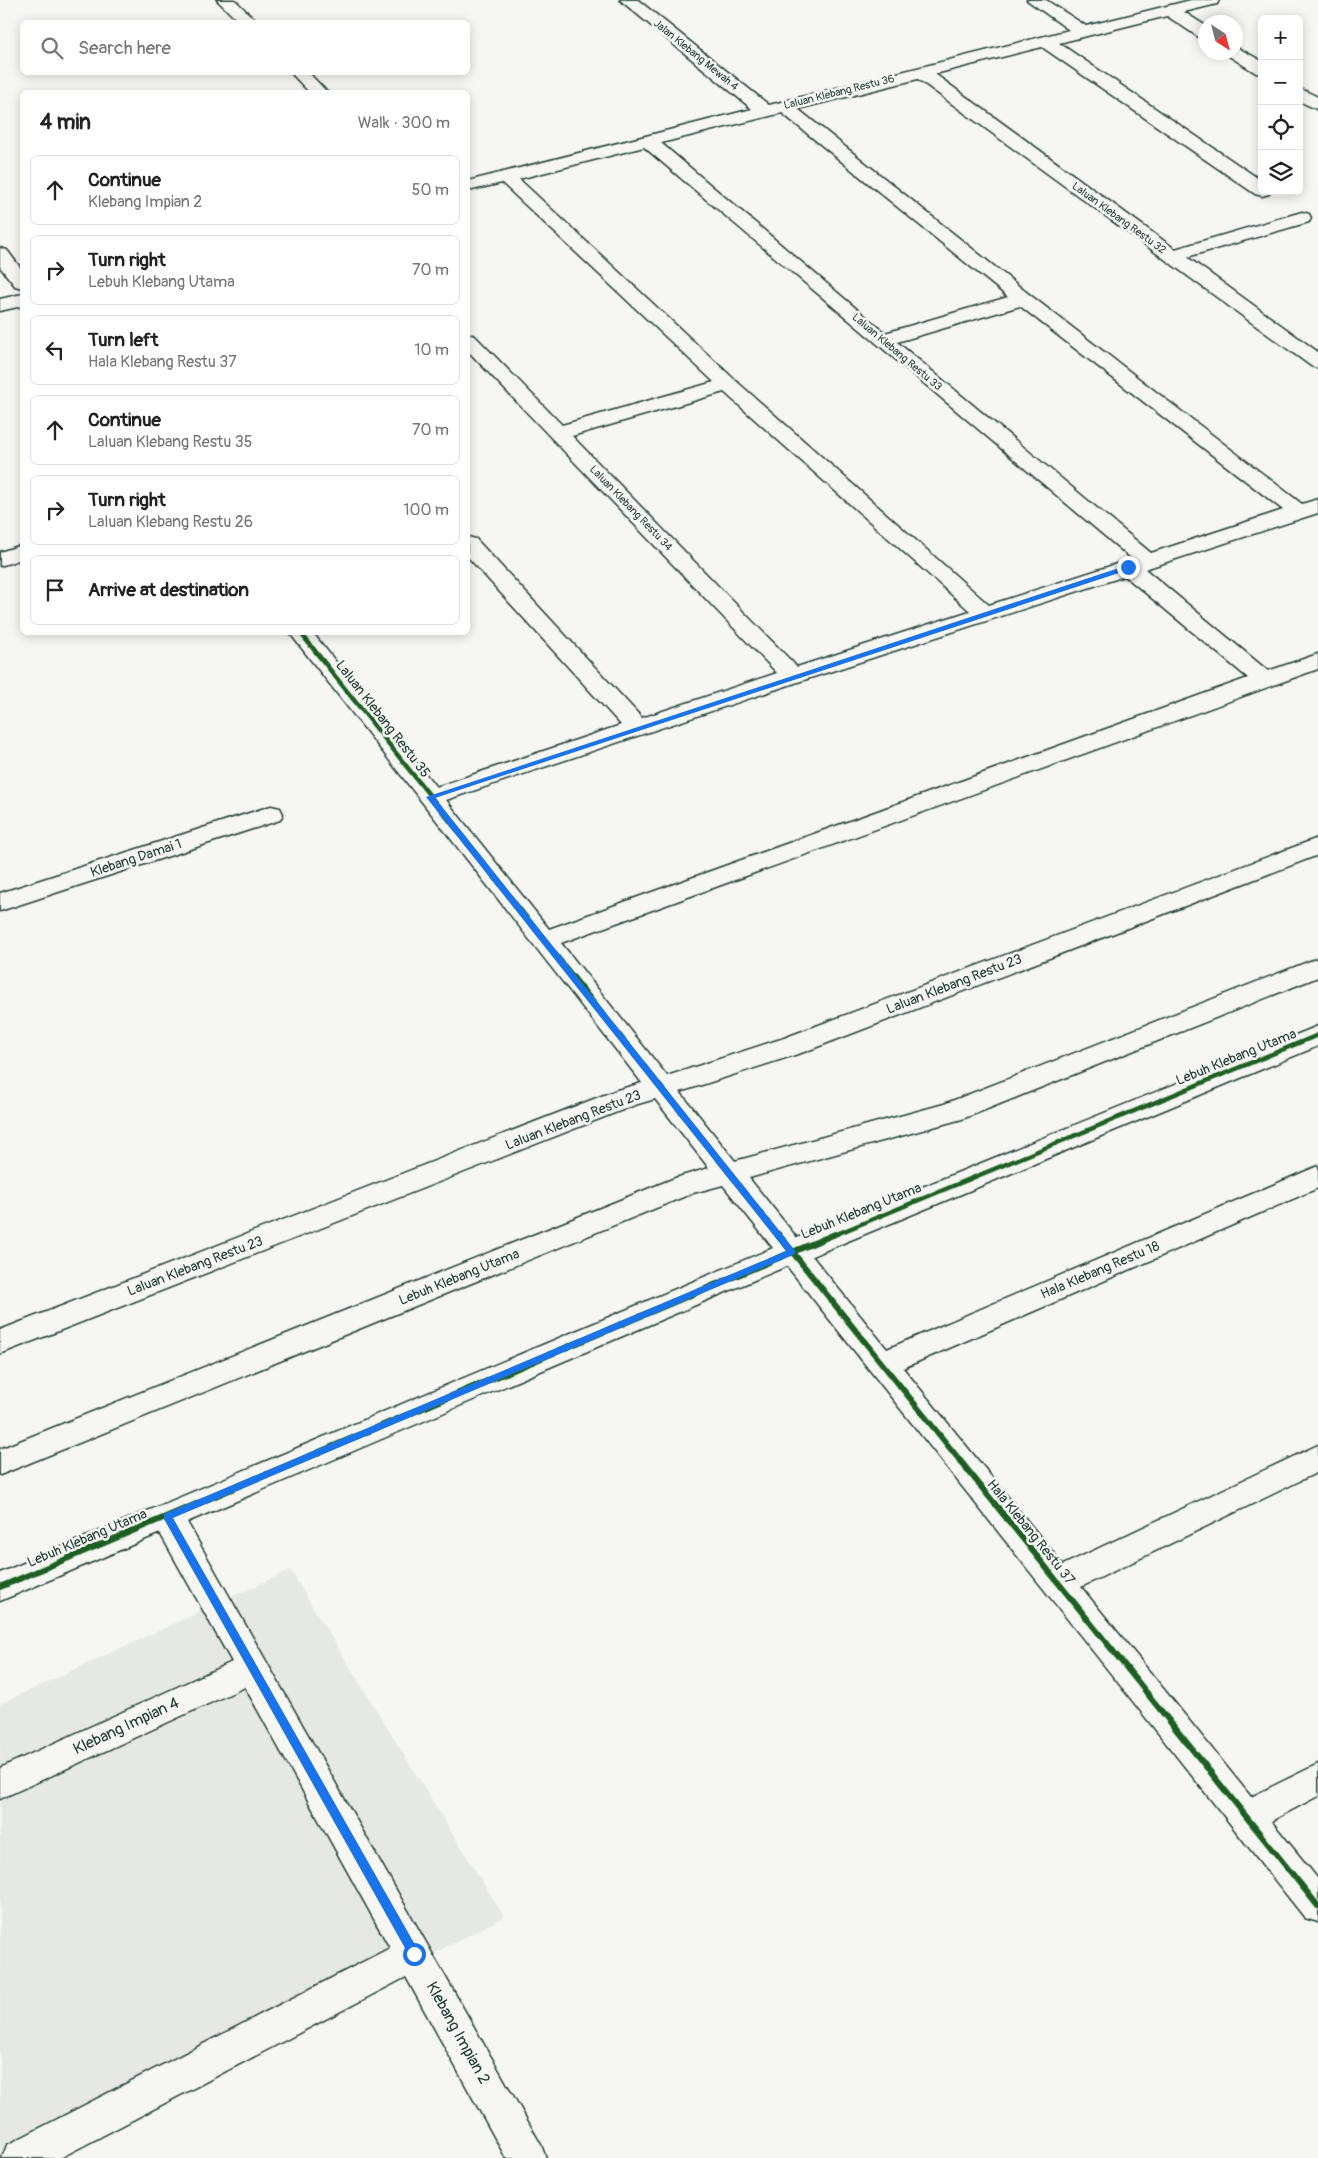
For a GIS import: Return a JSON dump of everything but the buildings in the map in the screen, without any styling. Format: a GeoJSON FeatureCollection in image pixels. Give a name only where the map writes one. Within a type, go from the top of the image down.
{"type":"FeatureCollection","features":[{"type":"Feature","properties":{"kind":"street"},"geometry":{"type":"LineString","coordinates":[[225,0],[246,20]]}},
{"type":"Feature","properties":{"kind":"street","name":"Jalan Klebang Mewah 4"},"geometry":{"type":"LineString","coordinates":[[628,0],[765,111]]}},
{"type":"Feature","properties":{"kind":"street"},"geometry":{"type":"LineString","coordinates":[[1035,0],[1082,32]]}},
{"type":"Feature","properties":{"kind":"street","name":"Laluan Klebang Restu 36"},"geometry":{"type":"LineString","coordinates":[[470,185],[1211,0]]}},
{"type":"Feature","properties":{"kind":"street"},"geometry":{"type":"LineString","coordinates":[[1168,10],[1198,29]]}},
{"type":"Feature","properties":{"kind":"street"},"geometry":{"type":"LineString","coordinates":[[1044,41],[1285,206]]}},
{"type":"Feature","properties":{"kind":"street"},"geometry":{"type":"LineString","coordinates":[[1243,57],[1258,67]]}},
{"type":"Feature","properties":{"kind":"street","name":"Laluan Klebang Restu 32"},"geometry":{"type":"LineString","coordinates":[[920,72],[1318,362]]}},
{"type":"Feature","properties":{"kind":"street"},"geometry":{"type":"LineString","coordinates":[[301,75],[316,90]]}},
{"type":"Feature","properties":{"kind":"street"},"geometry":{"type":"LineString","coordinates":[[1303,96],[1318,105]]}},
{"type":"Feature","properties":{"kind":"street"},"geometry":{"type":"LineString","coordinates":[[784,106],[1023,299],[1308,509]]}},
{"type":"Feature","properties":{"kind":"street","name":"Laluan Klebang Restu 33"},"geometry":{"type":"LineString","coordinates":[[647,140],[882,340],[1138,564],[1264,680]]}},
{"type":"Feature","properties":{"kind":"street"},"geometry":{"type":"LineString","coordinates":[[505,176],[728,384],[985,613]]}},
{"type":"Feature","properties":{"kind":"street"},"geometry":{"type":"LineString","coordinates":[[1171,256],[1285,206]]}},
{"type":"Feature","properties":{"kind":"street"},"geometry":{"type":"LineString","coordinates":[[0,254],[20,279]]}},
{"type":"Feature","properties":{"kind":"street"},"geometry":{"type":"LineString","coordinates":[[882,340],[1023,299]]}},
{"type":"Feature","properties":{"kind":"street"},"geometry":{"type":"LineString","coordinates":[[0,306],[20,301]]}},
{"type":"Feature","properties":{"kind":"street","name":"Laluan Klebang Restu 34"},"geometry":{"type":"LineString","coordinates":[[470,342],[794,676]]}},
{"type":"Feature","properties":{"kind":"street"},"geometry":{"type":"LineString","coordinates":[[558,433],[728,384]]}},
{"type":"Feature","properties":{"kind":"street"},"geometry":{"type":"LineString","coordinates":[[430,797],[985,613],[1308,509]]}},
{"type":"Feature","properties":{"kind":"street"},"geometry":{"type":"LineString","coordinates":[[470,546],[636,728]]}},
{"type":"Feature","properties":{"kind":"street"},"geometry":{"type":"LineString","coordinates":[[0,559],[20,553]]}},
{"type":"Feature","properties":{"kind":"street","name":"Laluan Klebang Restu 35"},"geometry":{"type":"LineString","coordinates":[[302,635],[728,1172]]}},
{"type":"Feature","properties":{"kind":"street"},"geometry":{"type":"LineString","coordinates":[[544,940],[1318,660]]}},
{"type":"Feature","properties":{"kind":"street","name":"Klebang Damai 1"},"geometry":{"type":"LineString","coordinates":[[0,902],[271,814]]}},
{"type":"Feature","properties":{"kind":"street","name":"Laluan Klebang Restu 23"},"geometry":{"type":"LineString","coordinates":[[0,1342],[627,1097],[794,1045],[1318,846]]}},
{"type":"Feature","properties":{"kind":"street","name":"Lebuh Klebang Utama"},"geometry":{"type":"LineString","coordinates":[[0,1462],[676,1189],[728,1172],[952,1112],[1318,967]]}},
{"type":"Feature","properties":{"kind":"street","name":"Lebuh Klebang Utama"},"geometry":{"type":"LineString","coordinates":[[0,1587],[792,1252],[1318,1035]]}},
{"type":"Feature","properties":{"kind":"street","name":"Hala Klebang Restu 37"},"geometry":{"type":"LineString","coordinates":[[728,1172],[1318,1906]]}},
{"type":"Feature","properties":{"kind":"street","name":"Hala Klebang Restu 18"},"geometry":{"type":"LineString","coordinates":[[882,1364],[1318,1176]]}},
{"type":"Feature","properties":{"kind":"street"},"geometry":{"type":"LineString","coordinates":[[1057,1583],[1318,1458]]}},
{"type":"Feature","properties":{"kind":"street","name":"Klebang Impian 2"},"geometry":{"type":"LineString","coordinates":[[167,1516],[527,2158]]}},
{"type":"Feature","properties":{"kind":"street","name":"Klebang Impian 4"},"geometry":{"type":"LineString","coordinates":[[0,1784],[253,1668]]}},
{"type":"Feature","properties":{"kind":"street"},"geometry":{"type":"LineString","coordinates":[[1246,1817],[1318,1779]]}},
{"type":"Feature","properties":{"kind":"street"},"geometry":{"type":"LineString","coordinates":[[21,2158],[414,1954]]}},
{"type":"Feature","properties":{"kind":"shaded area"},"geometry":{"type":"Polygon","coordinates":[[[290,1570],[504,1917],[38,2158],[0,2158],[0,1704],[290,1570]]]}},
{"type":"Feature","properties":{"kind":"cycle path"},"geometry":{"type":"LineString","coordinates":[[302,635],[728,1172],[1318,1906]]}},
{"type":"Feature","properties":{"kind":"cycle path"},"geometry":{"type":"LineString","coordinates":[[0,1587],[792,1252],[1318,1035]]}},
{"type":"Feature","properties":{"kind":"route"},"geometry":{"type":"LineString","coordinates":[[414,1954],[167,1516],[792,1252],[430,797],[1128,567]]}}]}
